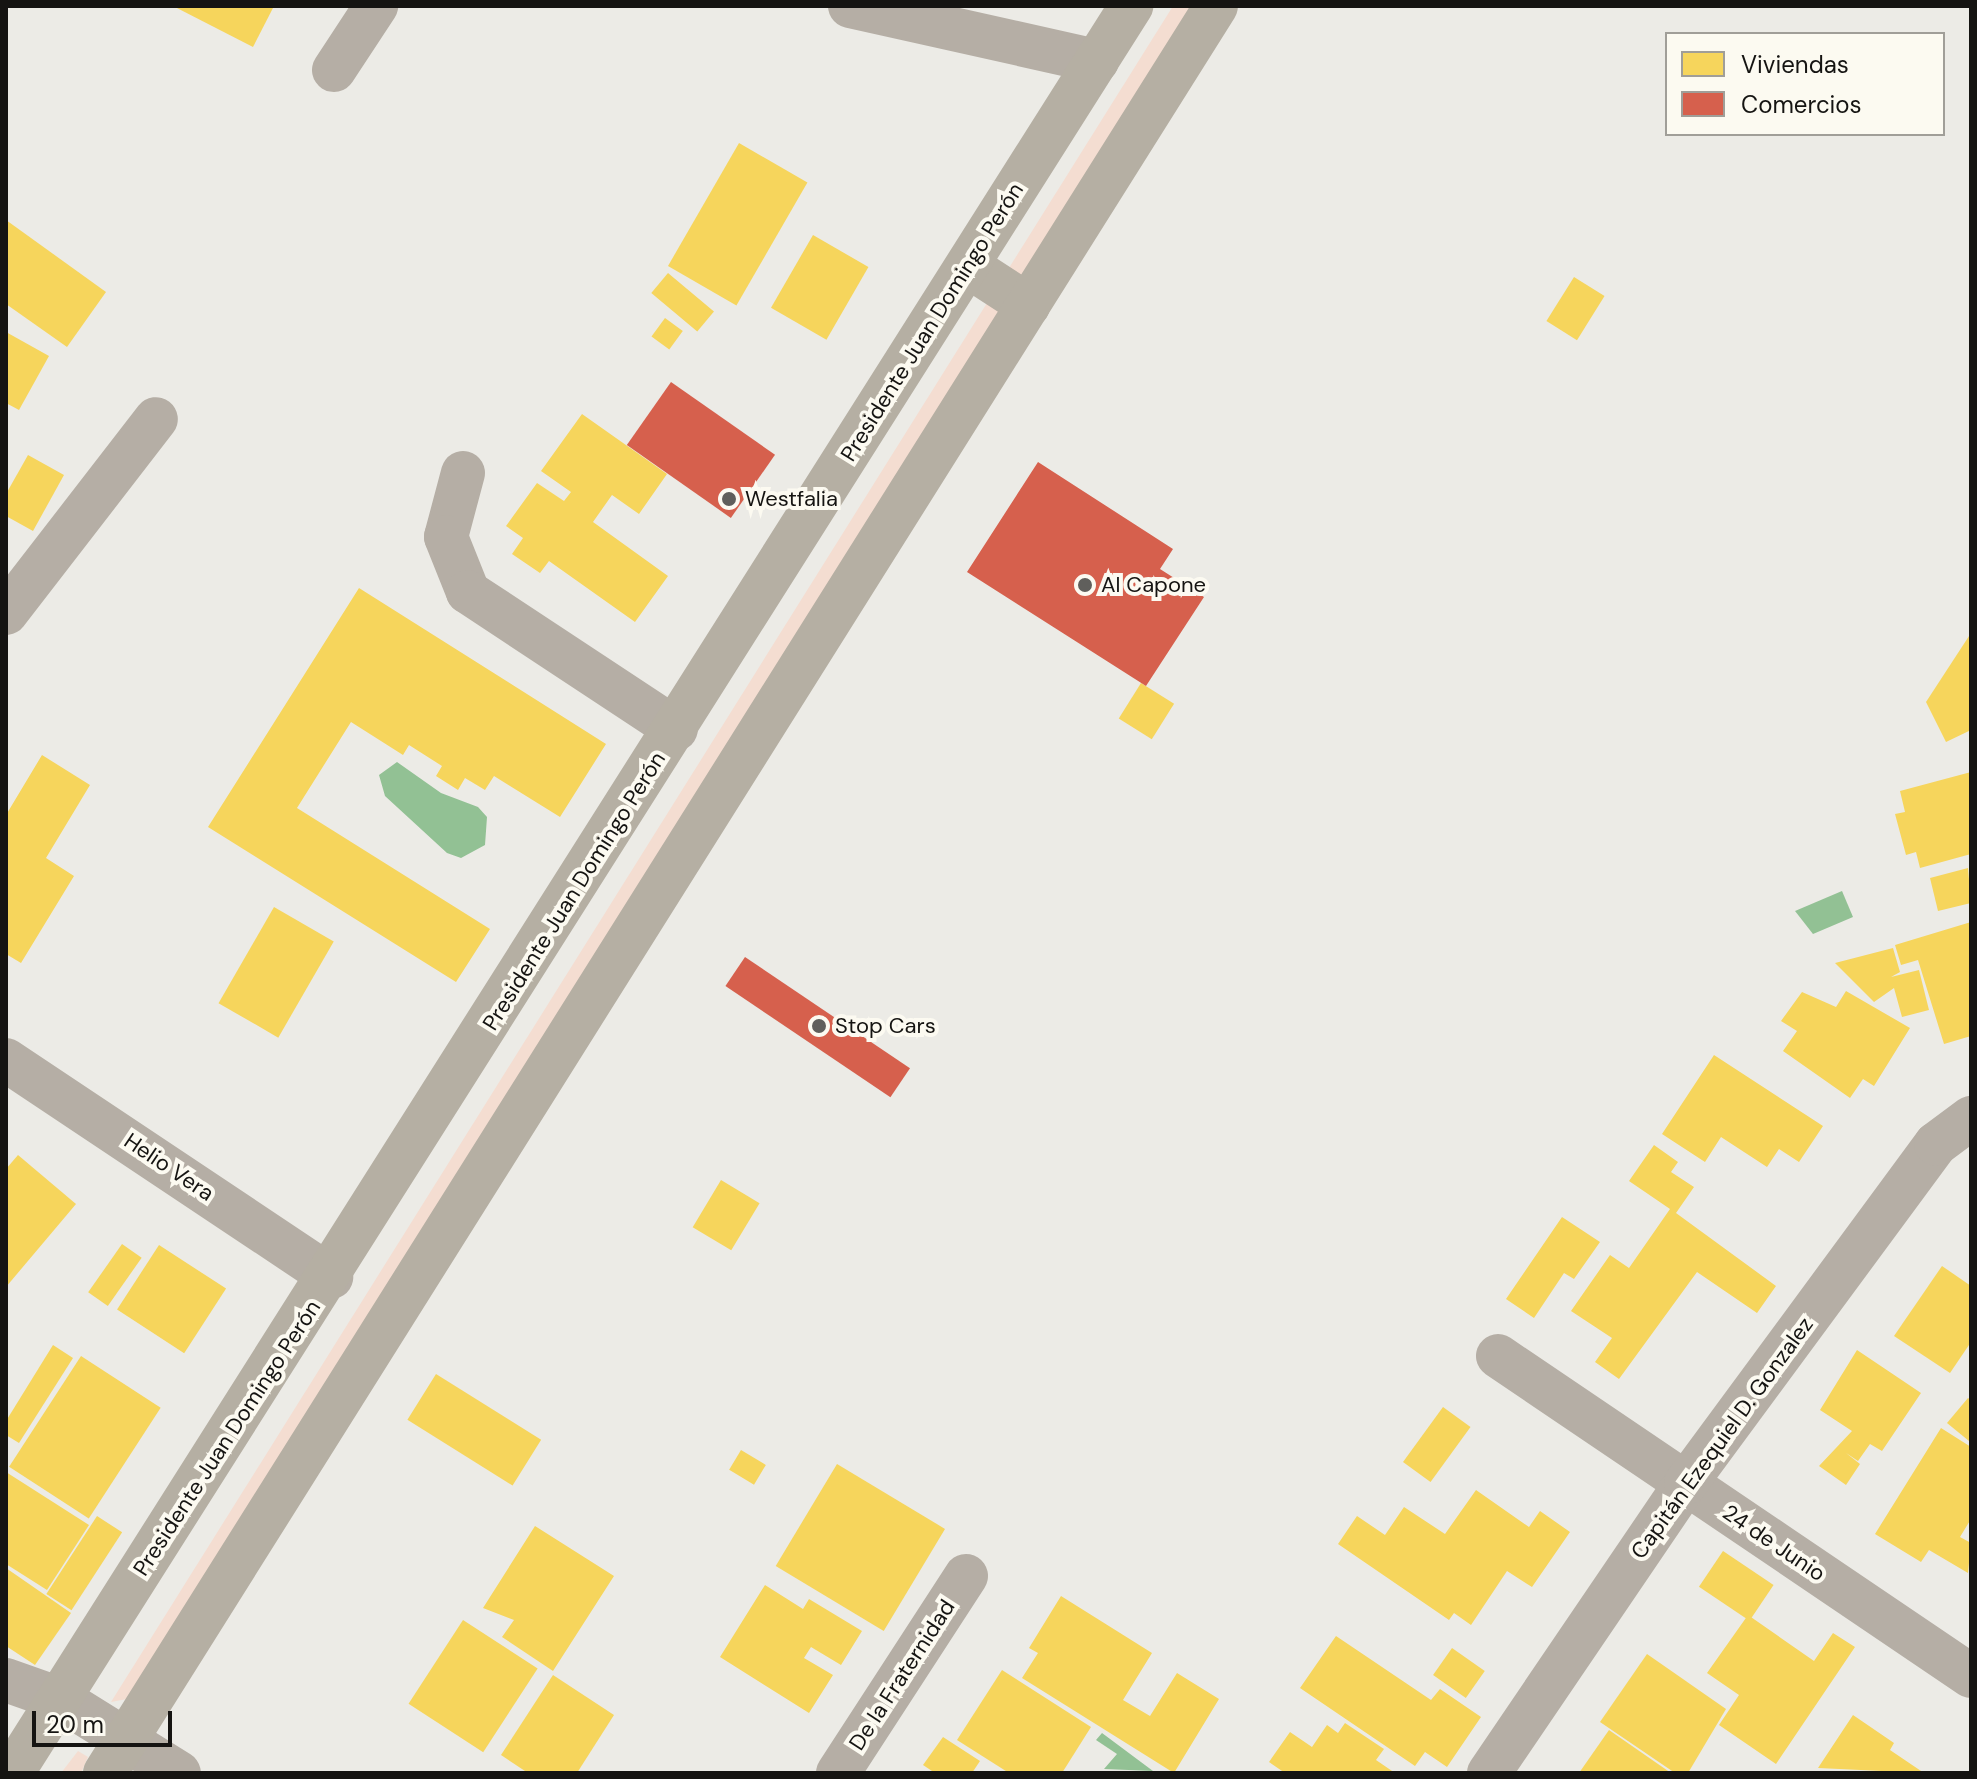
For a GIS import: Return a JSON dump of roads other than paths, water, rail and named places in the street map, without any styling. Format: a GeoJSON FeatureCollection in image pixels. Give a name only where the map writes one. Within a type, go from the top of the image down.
{"type":"FeatureCollection","features":[{"type":"Feature","properties":{"kind":"main road","name":"Presidente Juan Domingo Perón"},"geometry":{"type":"LineString","coordinates":[[12,1773],[331,1277],[1131,6]]}},
{"type":"Feature","properties":{"kind":"main road"},"geometry":{"type":"LineString","coordinates":[[116,1756],[1216,6]]}},
{"type":"Feature","properties":{"kind":"main road"},"geometry":{"type":"LineString","coordinates":[[968,266],[1028,305]]}},
{"type":"Feature","properties":{"kind":"street"},"geometry":{"type":"LineString","coordinates":[[334,70],[376,6]]}},
{"type":"Feature","properties":{"kind":"street"},"geometry":{"type":"LineString","coordinates":[[850,6],[1097,61]]}},
{"type":"Feature","properties":{"kind":"street"},"geometry":{"type":"LineString","coordinates":[[6,613],[156,419]]}},
{"type":"Feature","properties":{"kind":"street"},"geometry":{"type":"LineString","coordinates":[[463,473],[446,537],[468,592],[676,729]]}},
{"type":"Feature","properties":{"kind":"street","name":"Helio Vera"},"geometry":{"type":"LineString","coordinates":[[6,1060],[331,1277]]}},
{"type":"Feature","properties":{"kind":"street","name":"Capitán Ezequiel D. Gonzalez"},"geometry":{"type":"LineString","coordinates":[[1489,1773],[1686,1483],[1936,1144],[1971,1118]]}},
{"type":"Feature","properties":{"kind":"street","name":"24 de Junio"},"geometry":{"type":"LineString","coordinates":[[1498,1356],[1971,1676]]}},
{"type":"Feature","properties":{"kind":"street","name":"De la Fraternidad"},"geometry":{"type":"LineString","coordinates":[[838,1773],[966,1576]]}},
{"type":"Feature","properties":{"kind":"street"},"geometry":{"type":"LineString","coordinates":[[6,1680],[60,1699],[116,1756],[179,1773]]}},
{"type":"Feature","properties":{"kind":"place","name":"Westfalia"},"geometry":{"type":"Point","coordinates":[729,499]}},
{"type":"Feature","properties":{"kind":"place","name":"Al Capone"},"geometry":{"type":"Point","coordinates":[1085,585]}},
{"type":"Feature","properties":{"kind":"place","name":"Stop Cars"},"geometry":{"type":"Point","coordinates":[819,1026]}}]}
